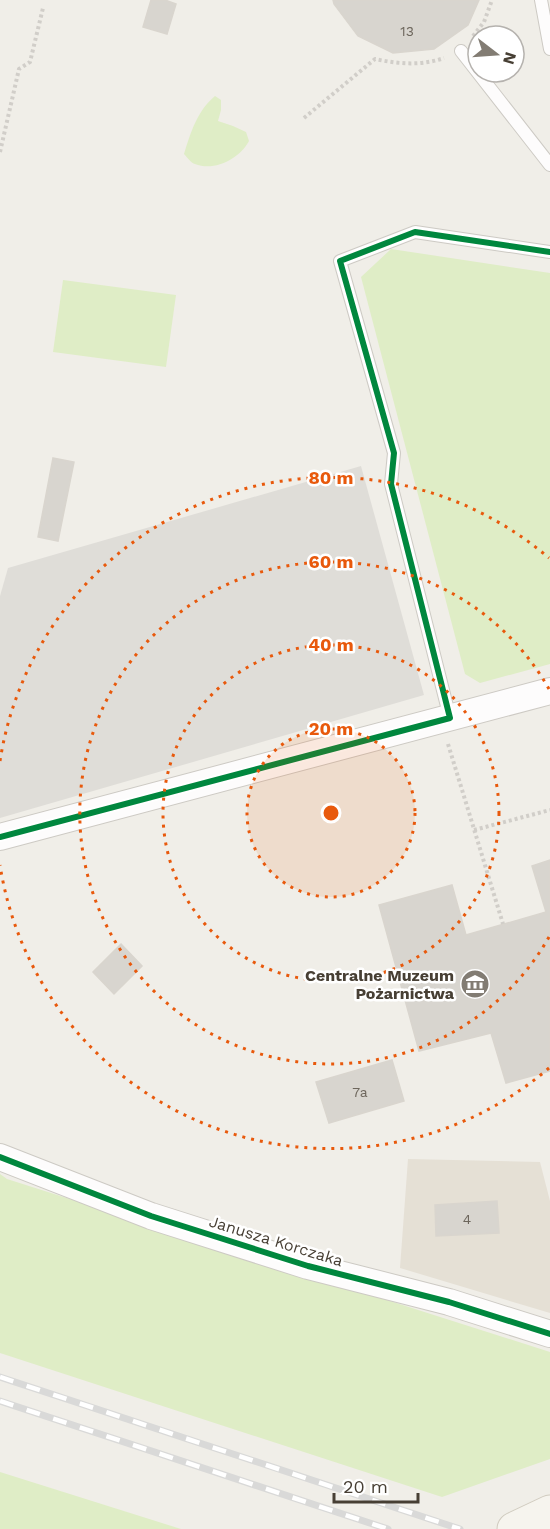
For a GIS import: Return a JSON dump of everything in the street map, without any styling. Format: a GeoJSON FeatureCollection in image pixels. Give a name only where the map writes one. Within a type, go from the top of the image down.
{"type":"FeatureCollection","features":[{"type":"Feature","properties":{"kind":"main road"},"geometry":{"type":"LineString","coordinates":[[514,1529],[550,1512]]}},
{"type":"Feature","properties":{"kind":"street"},"geometry":{"type":"LineString","coordinates":[[0,837],[550,691]]}},
{"type":"Feature","properties":{"kind":"street","name":"Janusza Korczaka"},"geometry":{"type":"LineString","coordinates":[[0,1157],[162,1220],[308,1266],[449,1302],[550,1334]]}},
{"type":"Feature","properties":{"kind":"lane"},"geometry":{"type":"LineString","coordinates":[[541,0],[550,49]]}},
{"type":"Feature","properties":{"kind":"lane"},"geometry":{"type":"LineString","coordinates":[[461,51],[550,165]]}},
{"type":"Feature","properties":{"kind":"lane"},"geometry":{"type":"LineString","coordinates":[[446,720],[391,484],[394,453],[340,261],[415,232],[550,252]]}},
{"type":"Feature","properties":{"kind":"path"},"geometry":{"type":"LineString","coordinates":[[304,118],[375,59],[401,65],[412,64],[434,61],[461,51],[484,22],[492,0]]}},
{"type":"Feature","properties":{"kind":"path"},"geometry":{"type":"LineString","coordinates":[[0,152],[19,69],[30,62],[43,8]]}},
{"type":"Feature","properties":{"kind":"path"},"geometry":{"type":"LineString","coordinates":[[446,720],[474,830],[503,924]]}},
{"type":"Feature","properties":{"kind":"path"},"geometry":{"type":"LineString","coordinates":[[474,830],[550,810]]}},
{"type":"Feature","properties":{"kind":"shaded area"},"geometry":{"type":"Polygon","coordinates":[[[361,466],[424,695],[0,818],[0,596],[8,568],[361,466]]]}},
{"type":"Feature","properties":{"kind":"shaded area"},"geometry":{"type":"Polygon","coordinates":[[[408,1159],[540,1162],[550,1201],[550,1313],[400,1268],[408,1159]]]}},
{"type":"Feature","properties":{"kind":"green space"},"geometry":{"type":"Polygon","coordinates":[[[215,96],[221,100],[218,121],[246,132],[249,141],[240,153],[226,162],[203,166],[194,163],[184,154],[199,115],[215,96]]]}},
{"type":"Feature","properties":{"kind":"green space"},"geometry":{"type":"Polygon","coordinates":[[[391,249],[550,273],[550,664],[480,683],[465,674],[361,277],[391,249]]]}},
{"type":"Feature","properties":{"kind":"green space"},"geometry":{"type":"Polygon","coordinates":[[[63,280],[176,295],[166,367],[53,352],[63,280]]]}},
{"type":"Feature","properties":{"kind":"green space"},"geometry":{"type":"Polygon","coordinates":[[[0,1174],[7,1179],[550,1352],[550,1459],[442,1497],[0,1353],[0,1174]]]}},
{"type":"Feature","properties":{"kind":"green space"},"geometry":{"type":"Polygon","coordinates":[[[0,1472],[181,1529],[0,1529],[0,1472]]]}},
{"type":"Feature","properties":{"kind":"building"},"geometry":{"type":"Polygon","coordinates":[[[151,0],[165,0],[176,4],[167,34],[143,27],[151,0]]]}},
{"type":"Feature","properties":{"kind":"building"},"geometry":{"type":"Polygon","coordinates":[[[333,0],[479,0],[468,24],[434,49],[393,53],[358,36],[333,0]]]}},
{"type":"Feature","properties":{"kind":"building"},"geometry":{"type":"Polygon","coordinates":[[[53,458],[74,462],[58,541],[38,537],[53,458]]]}},
{"type":"Feature","properties":{"kind":"building","name":"Centralne Muzeum Pożarnictwa"},"geometry":{"type":"Polygon","coordinates":[[[550,860],[550,1071],[506,1083],[491,1033],[419,1051],[379,905],[452,885],[466,935],[546,912],[532,866],[550,860]]]}},
{"type":"Feature","properties":{"kind":"building"},"geometry":{"type":"Polygon","coordinates":[[[121,944],[142,966],[114,994],[93,972],[121,944]]]}},
{"type":"Feature","properties":{"kind":"building"},"geometry":{"type":"Polygon","coordinates":[[[392,1060],[404,1101],[329,1123],[316,1082],[392,1060]]]}},
{"type":"Feature","properties":{"kind":"building"},"geometry":{"type":"Polygon","coordinates":[[[497,1201],[499,1233],[436,1236],[435,1205],[497,1201]]]}},
{"type":"Feature","properties":{"kind":"railway"},"geometry":{"type":"LineString","coordinates":[[0,1377],[460,1529]]}},
{"type":"Feature","properties":{"kind":"railway"},"geometry":{"type":"LineString","coordinates":[[0,1401],[388,1529]]}},
{"type":"Feature","properties":{"kind":"cycle path"},"geometry":{"type":"LineString","coordinates":[[0,837],[450,718],[391,484],[394,453],[340,261],[415,232],[550,252]]}},
{"type":"Feature","properties":{"kind":"cycle path"},"geometry":{"type":"LineString","coordinates":[[0,1157],[151,1216],[308,1266],[449,1302],[550,1334]]}},
{"type":"Feature","properties":{"kind":"place","name":"Centralne Muzeum Pożarnictwa"},"geometry":{"type":"Point","coordinates":[475,984]}}]}
